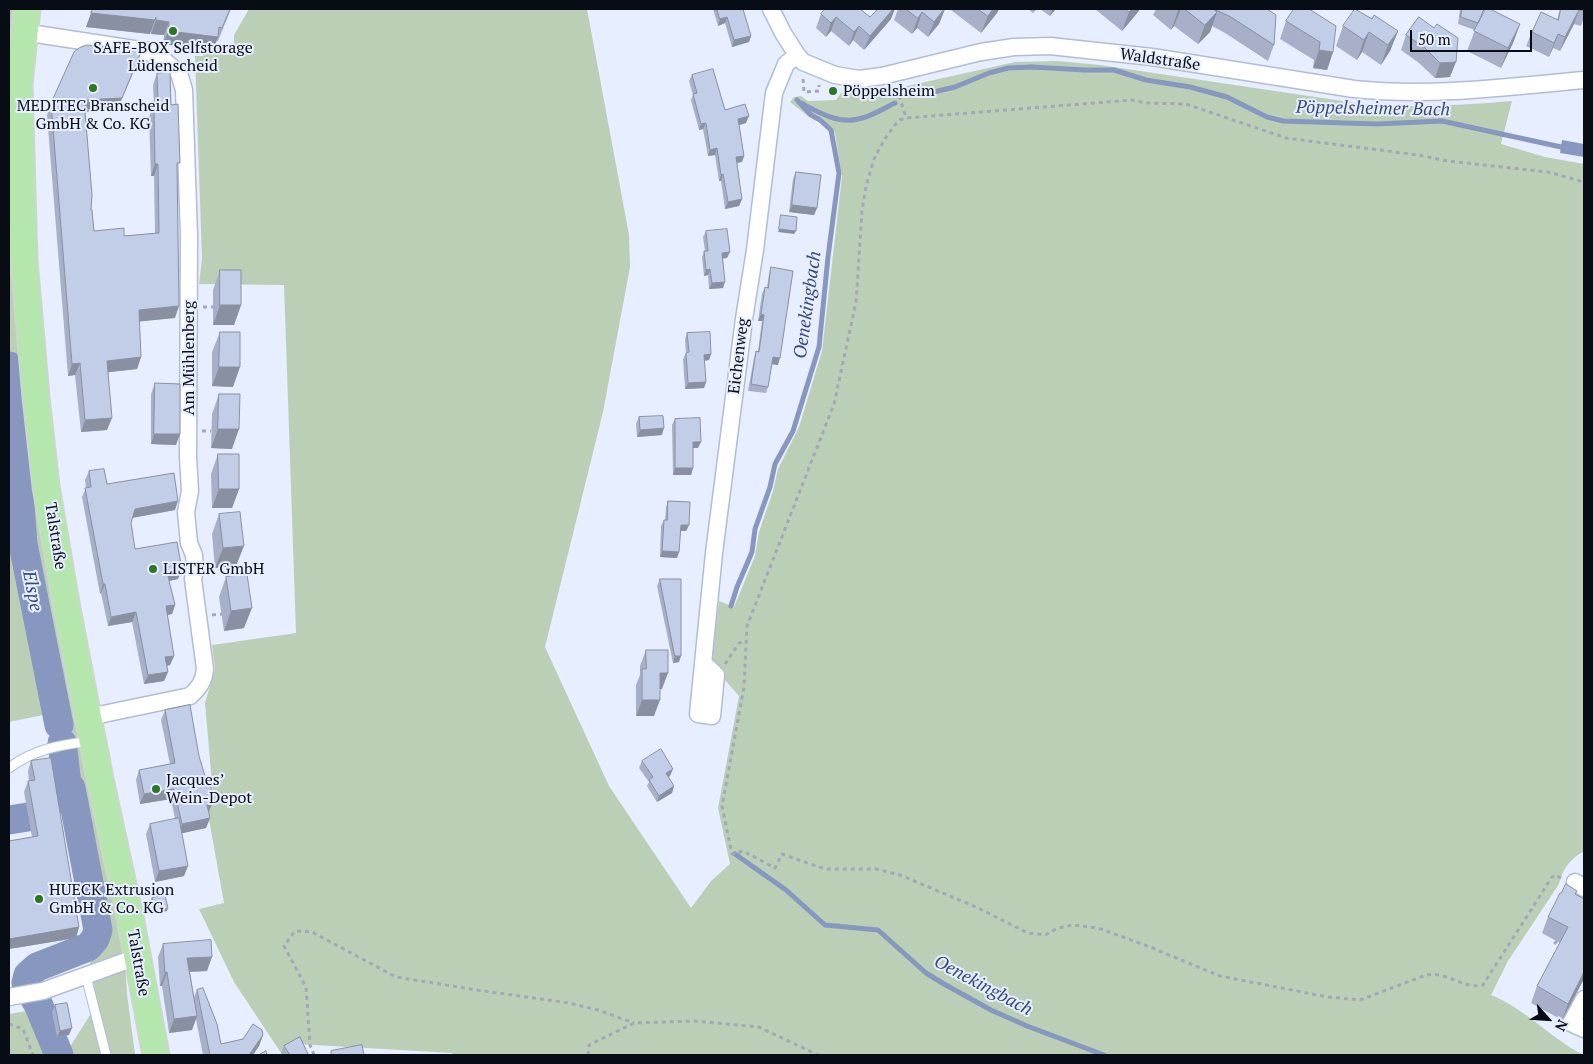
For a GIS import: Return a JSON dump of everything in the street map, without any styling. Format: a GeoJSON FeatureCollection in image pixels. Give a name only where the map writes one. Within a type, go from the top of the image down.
{"type":"FeatureCollection","features":[{"type":"Feature","properties":{"kind":"main road","name":"Talstraße"},"geometry":{"type":"LineString","coordinates":[[25,21],[19,84],[24,260],[46,486],[91,729],[156,1055]]}},
{"type":"Feature","properties":{"kind":"street","name":"Waldstraße"},"geometry":{"type":"LineString","coordinates":[[771,9],[797,55],[803,62],[835,75],[859,79],[981,52],[1014,47],[1050,46],[1152,57],[1354,89],[1387,92],[1466,91],[1584,80]]}},
{"type":"Feature","properties":{"kind":"street","name":"Am Mühlenberg"},"geometry":{"type":"LineString","coordinates":[[25,21],[147,52],[166,62],[179,73],[184,90],[189,236],[188,457],[190,492],[186,512],[189,543],[194,555],[194,590],[204,677],[198,688],[190,696],[91,729]]}},
{"type":"Feature","properties":{"kind":"street","name":"Eichenweg"},"geometry":{"type":"LineString","coordinates":[[716,675],[712,716],[698,714],[714,553],[774,93],[786,64],[797,55]]}},
{"type":"Feature","properties":{"kind":"street"},"geometry":{"type":"LineString","coordinates":[[703,664],[716,675]]}},
{"type":"Feature","properties":{"kind":"street"},"geometry":{"type":"LineString","coordinates":[[9,997],[43,991],[137,957]]}},
{"type":"Feature","properties":{"kind":"street"},"geometry":{"type":"LineString","coordinates":[[1584,999],[1571,1023],[1584,1029]]}},
{"type":"Feature","properties":{"kind":"lane"},"geometry":{"type":"LineString","coordinates":[[9,768],[20,759],[91,729]]}},
{"type":"Feature","properties":{"kind":"lane"},"geometry":{"type":"LineString","coordinates":[[86,976],[106,1055]]}},
{"type":"Feature","properties":{"kind":"path"},"geometry":{"type":"LineString","coordinates":[[893,73],[906,118]]}},
{"type":"Feature","properties":{"kind":"path"},"geometry":{"type":"LineString","coordinates":[[1573,883],[1556,875],[1552,877],[1483,985],[1475,987],[1435,973],[1360,1000],[1295,992],[1220,976],[1098,928],[1073,925],[1058,928],[1045,935],[1028,932],[921,883],[876,869],[825,869],[782,854],[775,868],[743,851],[732,854],[722,806],[744,687],[747,626],[834,404],[856,302],[866,186],[874,159],[884,140],[900,120],[1132,100],[1146,103],[1186,104],[1286,138],[1418,155],[1448,161],[1548,172],[1584,182]]}},
{"type":"Feature","properties":{"kind":"path"},"geometry":{"type":"LineString","coordinates":[[716,675],[721,674],[740,643],[746,642]]}},
{"type":"Feature","properties":{"kind":"path"},"geometry":{"type":"LineString","coordinates":[[314,1055],[310,1045],[306,988],[284,946],[295,932],[312,932],[396,977],[569,1003],[598,1010],[634,1023],[695,1020],[759,1026],[818,1055]]}},
{"type":"Feature","properties":{"kind":"path"},"geometry":{"type":"LineString","coordinates":[[1556,941],[1555,944],[1570,951]]}},
{"type":"Feature","properties":{"kind":"path"},"geometry":{"type":"LineString","coordinates":[[588,1055],[590,1045],[634,1023]]}},
{"type":"Feature","properties":{"kind":"path"},"geometry":{"type":"LineString","coordinates":[[9,1024],[23,1030],[33,1055]]}},
{"type":"Feature","properties":{"kind":"green space"},"geometry":{"type":"Polygon","coordinates":[[[9,9],[15,9],[12,18],[9,60],[9,9]]]}},
{"type":"Feature","properties":{"kind":"green space"},"geometry":{"type":"Polygon","coordinates":[[[249,9],[587,9],[629,235],[630,267],[603,412],[545,647],[609,786],[691,908],[711,881],[730,864],[718,808],[739,696],[711,664],[719,601],[734,607],[755,556],[759,532],[773,491],[778,469],[799,427],[822,351],[842,176],[835,133],[812,114],[809,117],[790,102],[794,97],[801,96],[808,101],[836,100],[841,93],[885,91],[1015,62],[1058,61],[1100,65],[1363,104],[1438,106],[1512,101],[1501,144],[1545,157],[1584,164],[1584,851],[1575,857],[1565,868],[1559,884],[1508,961],[1491,995],[1516,1008],[1560,1041],[1584,1055],[454,1055],[452,1053],[298,1044],[281,1053],[234,982],[199,909],[224,903],[208,814],[213,795],[205,703],[215,669],[212,645],[296,633],[284,285],[199,284],[202,259],[195,56],[203,56],[204,50],[213,50],[213,47],[234,47],[234,35],[249,9]]]}},
{"type":"Feature","properties":{"kind":"green space"},"geometry":{"type":"Polygon","coordinates":[[[9,151],[124,946],[127,994],[135,1054],[132,1055],[9,1055],[9,1014],[33,1010],[51,1051],[71,1045],[97,1004],[48,714],[9,722],[9,151]]]}},
{"type":"Feature","properties":{"kind":"water"},"geometry":{"type":"Polygon","coordinates":[[[1562,140],[1584,144],[1584,157],[1560,153],[1562,140]]]}},
{"type":"Feature","properties":{"kind":"building"},"geometry":{"type":"Polygon","coordinates":[[[93,9],[230,9],[222,28],[219,27],[218,37],[168,31],[169,22],[156,20],[156,17],[155,20],[91,13],[93,9]]]}},
{"type":"Feature","properties":{"kind":"building"},"geometry":{"type":"Polygon","coordinates":[[[717,9],[743,9],[751,36],[734,40],[727,17],[720,19],[717,9]]]}},
{"type":"Feature","properties":{"kind":"building"},"geometry":{"type":"Polygon","coordinates":[[[825,9],[860,9],[870,17],[878,9],[893,9],[870,36],[859,26],[854,32],[836,17],[831,23],[821,14],[825,9]]]}},
{"type":"Feature","properties":{"kind":"building"},"geometry":{"type":"Polygon","coordinates":[[[906,9],[944,9],[934,22],[922,12],[918,18],[906,9]]]}},
{"type":"Feature","properties":{"kind":"building"},"geometry":{"type":"Polygon","coordinates":[[[978,9],[993,9],[988,16],[978,9]]]}},
{"type":"Feature","properties":{"kind":"building"},"geometry":{"type":"Polygon","coordinates":[[[1185,9],[1213,9],[1217,12],[1205,25],[1185,9]]]}},
{"type":"Feature","properties":{"kind":"building"},"geometry":{"type":"Polygon","coordinates":[[[1214,9],[1267,9],[1276,15],[1274,45],[1231,17],[1214,9]]]}},
{"type":"Feature","properties":{"kind":"building"},"geometry":{"type":"Polygon","coordinates":[[[1294,9],[1309,9],[1336,26],[1333,52],[1319,50],[1320,42],[1286,21],[1294,9]]]}},
{"type":"Feature","properties":{"kind":"building"},"geometry":{"type":"Polygon","coordinates":[[[1355,9],[1372,19],[1374,15],[1398,31],[1388,45],[1369,32],[1364,40],[1343,26],[1355,9]]]}},
{"type":"Feature","properties":{"kind":"building"},"geometry":{"type":"Polygon","coordinates":[[[1462,9],[1484,9],[1478,23],[1461,17],[1462,9]]]}},
{"type":"Feature","properties":{"kind":"building"},"geometry":{"type":"Polygon","coordinates":[[[1486,9],[1490,9],[1520,24],[1508,48],[1474,31],[1486,9]]]}},
{"type":"Feature","properties":{"kind":"building"},"geometry":{"type":"Polygon","coordinates":[[[1561,9],[1584,9],[1584,11],[1579,10],[1565,37],[1558,34],[1554,43],[1532,32],[1541,12],[1558,20],[1561,9]]]}},
{"type":"Feature","properties":{"kind":"building"},"geometry":{"type":"Polygon","coordinates":[[[1419,17],[1434,28],[1437,24],[1458,38],[1456,62],[1440,63],[1424,47],[1406,35],[1419,17]]]}},
{"type":"Feature","properties":{"kind":"building"},"geometry":{"type":"Polygon","coordinates":[[[87,45],[142,50],[122,98],[84,100],[94,231],[124,228],[124,236],[159,233],[158,164],[155,164],[154,105],[158,105],[157,73],[170,72],[171,105],[178,104],[180,163],[177,163],[179,306],[139,310],[141,357],[107,361],[112,418],[85,420],[80,363],[72,364],[51,103],[74,52],[87,45]]]}},
{"type":"Feature","properties":{"kind":"building"},"geometry":{"type":"Polygon","coordinates":[[[713,69],[725,110],[745,104],[749,116],[738,119],[744,156],[736,157],[742,199],[728,202],[717,148],[710,150],[706,123],[701,124],[693,94],[697,93],[692,75],[713,69]]]}},
{"type":"Feature","properties":{"kind":"building"},"geometry":{"type":"Polygon","coordinates":[[[796,172],[821,175],[817,208],[792,205],[796,172]]]}},
{"type":"Feature","properties":{"kind":"building"},"geometry":{"type":"Polygon","coordinates":[[[781,215],[797,217],[796,231],[779,229],[781,215]]]}},
{"type":"Feature","properties":{"kind":"building"},"geometry":{"type":"Polygon","coordinates":[[[727,229],[730,252],[722,253],[725,282],[712,283],[710,269],[706,270],[704,251],[708,251],[706,231],[727,229]]]}},
{"type":"Feature","properties":{"kind":"building"},"geometry":{"type":"Polygon","coordinates":[[[771,267],[793,271],[780,358],[773,357],[768,387],[751,384],[756,351],[759,352],[764,315],[761,314],[765,287],[768,288],[771,267]]]}},
{"type":"Feature","properties":{"kind":"building"},"geometry":{"type":"Polygon","coordinates":[[[220,270],[241,270],[241,305],[220,305],[220,270]]]}},
{"type":"Feature","properties":{"kind":"building"},"geometry":{"type":"Polygon","coordinates":[[[220,332],[240,332],[240,367],[219,367],[220,332]]]}},
{"type":"Feature","properties":{"kind":"building"},"geometry":{"type":"Polygon","coordinates":[[[710,332],[711,354],[704,355],[706,382],[688,383],[686,353],[689,352],[687,333],[710,332]]]}},
{"type":"Feature","properties":{"kind":"building"},"geometry":{"type":"Polygon","coordinates":[[[155,383],[180,384],[180,434],[154,434],[155,383]]]}},
{"type":"Feature","properties":{"kind":"building"},"geometry":{"type":"Polygon","coordinates":[[[219,394],[240,394],[239,429],[218,429],[219,394]]]}},
{"type":"Feature","properties":{"kind":"building"},"geometry":{"type":"Polygon","coordinates":[[[663,416],[664,428],[640,430],[639,417],[663,416]]]}},
{"type":"Feature","properties":{"kind":"building"},"geometry":{"type":"Polygon","coordinates":[[[700,418],[701,442],[693,442],[693,468],[675,468],[675,419],[700,418]]]}},
{"type":"Feature","properties":{"kind":"building"},"geometry":{"type":"Polygon","coordinates":[[[218,454],[239,454],[239,489],[219,489],[218,454]]]}},
{"type":"Feature","properties":{"kind":"building"},"geometry":{"type":"Polygon","coordinates":[[[104,469],[107,484],[174,473],[178,501],[135,509],[131,523],[135,549],[177,542],[182,570],[167,572],[175,605],[166,606],[174,656],[165,657],[168,672],[148,675],[136,612],[111,617],[85,488],[91,487],[89,471],[104,469]]]}},
{"type":"Feature","properties":{"kind":"building"},"geometry":{"type":"Polygon","coordinates":[[[668,501],[690,502],[689,525],[681,525],[679,552],[662,551],[664,520],[667,520],[668,501]]]}},
{"type":"Feature","properties":{"kind":"building"},"geometry":{"type":"Polygon","coordinates":[[[240,512],[244,546],[223,548],[219,514],[240,512]]]}},
{"type":"Feature","properties":{"kind":"building"},"geometry":{"type":"Polygon","coordinates":[[[247,574],[252,608],[231,611],[226,577],[247,574]]]}},
{"type":"Feature","properties":{"kind":"building"},"geometry":{"type":"Polygon","coordinates":[[[660,579],[681,579],[681,656],[675,656],[660,579]]]}},
{"type":"Feature","properties":{"kind":"building"},"geometry":{"type":"Polygon","coordinates":[[[646,650],[668,650],[668,673],[660,673],[660,700],[642,700],[642,669],[646,669],[646,650]]]}},
{"type":"Feature","properties":{"kind":"building"},"geometry":{"type":"Polygon","coordinates":[[[190,705],[199,756],[208,786],[211,785],[212,804],[207,805],[210,818],[182,824],[174,789],[144,794],[139,770],[175,763],[165,710],[190,705]]]}},
{"type":"Feature","properties":{"kind":"building"},"geometry":{"type":"Polygon","coordinates":[[[661,749],[673,769],[666,773],[674,786],[659,796],[649,780],[653,777],[642,761],[661,749]]]}},
{"type":"Feature","properties":{"kind":"building","name":"HUECK Extrusion GmbH & Co. KG"},"geometry":{"type":"Polygon","coordinates":[[[51,758],[79,927],[9,939],[9,841],[38,836],[28,781],[35,780],[31,761],[51,758]]]}},
{"type":"Feature","properties":{"kind":"building"},"geometry":{"type":"Polygon","coordinates":[[[179,818],[188,866],[159,871],[150,824],[179,818]]]}},
{"type":"Feature","properties":{"kind":"building"},"geometry":{"type":"Polygon","coordinates":[[[1566,884],[1577,891],[1575,894],[1584,899],[1584,972],[1568,1004],[1537,986],[1568,927],[1548,917],[1566,884]]]}},
{"type":"Feature","properties":{"kind":"building"},"geometry":{"type":"Polygon","coordinates":[[[165,895],[168,908],[155,911],[152,898],[165,895]]]}},
{"type":"Feature","properties":{"kind":"building"},"geometry":{"type":"Polygon","coordinates":[[[211,940],[212,957],[187,958],[197,1016],[174,1019],[167,972],[165,973],[163,944],[211,940]]]}},
{"type":"Feature","properties":{"kind":"building"},"geometry":{"type":"Polygon","coordinates":[[[203,988],[217,1024],[221,1044],[243,1039],[253,1024],[262,1030],[263,1035],[249,1055],[210,1055],[197,990],[203,988]]]}},
{"type":"Feature","properties":{"kind":"building"},"geometry":{"type":"Polygon","coordinates":[[[67,1003],[72,1028],[60,1031],[55,1005],[67,1003]]]}},
{"type":"Feature","properties":{"kind":"building"},"geometry":{"type":"Polygon","coordinates":[[[300,1037],[308,1054],[290,1055],[284,1046],[300,1037]]]}},
{"type":"Feature","properties":{"kind":"building"},"geometry":{"type":"Polygon","coordinates":[[[362,1045],[364,1055],[331,1055],[331,1051],[362,1045]]]}},
{"type":"Feature","properties":{"kind":"building"},"geometry":{"type":"Polygon","coordinates":[[[266,1051],[267,1055],[259,1055],[266,1051]]]}},
{"type":"Feature","properties":{"kind":"waterway","name":"Pöppelsheimer Bach"},"geometry":{"type":"LineString","coordinates":[[925,94],[955,87],[989,73],[1008,68],[1114,70],[1146,80],[1190,87],[1227,97],[1267,117],[1283,121],[1377,124],[1442,121],[1561,147]]}},
{"type":"Feature","properties":{"kind":"waterway","name":"Oenekingbach"},"geometry":{"type":"LineString","coordinates":[[731,606],[752,552],[755,529],[770,487],[775,464],[793,431],[819,347],[839,173],[831,130],[811,115],[797,100]]}},
{"type":"Feature","properties":{"kind":"waterway","name":"Pöppelsheimer Bach"},"geometry":{"type":"LineString","coordinates":[[801,103],[828,116],[843,120],[863,118],[895,103]]}},
{"type":"Feature","properties":{"kind":"waterway","name":"Elspe"},"geometry":{"type":"LineString","coordinates":[[9,366],[23,544],[59,725]]}},
{"type":"Feature","properties":{"kind":"waterway","name":"Elspe"},"geometry":{"type":"LineString","coordinates":[[58,799],[67,784],[62,743]]}},
{"type":"Feature","properties":{"kind":"waterway"},"geometry":{"type":"LineString","coordinates":[[59,1055],[39,1006],[26,983],[28,975],[37,967],[88,947],[95,939],[98,930],[71,788],[67,784]]}},
{"type":"Feature","properties":{"kind":"waterway","name":"Elspe"},"geometry":{"type":"LineString","coordinates":[[9,820],[28,817]]}},
{"type":"Feature","properties":{"kind":"waterway","name":"Oenekingbach"},"geometry":{"type":"LineString","coordinates":[[735,854],[786,890],[825,925],[878,930],[926,973],[991,1010],[1027,1026],[1104,1055]]}},
{"type":"Feature","properties":{"kind":"place","name":"SAFE-BOX Selfstorage Lüdenscheid"},"geometry":{"type":"Point","coordinates":[173,31]}},
{"type":"Feature","properties":{"kind":"place","name":"MEDITEC Branscheid GmbH & Co. KG"},"geometry":{"type":"Point","coordinates":[93,88]}},
{"type":"Feature","properties":{"kind":"place","name":"Pöppelsheim"},"geometry":{"type":"Point","coordinates":[833,91]}},
{"type":"Feature","properties":{"kind":"place","name":"LISTER GmbH"},"geometry":{"type":"Point","coordinates":[153,569]}},
{"type":"Feature","properties":{"kind":"place","name":"Jacques’ Wein-Depot"},"geometry":{"type":"Point","coordinates":[156,789]}},
{"type":"Feature","properties":{"kind":"place","name":"HUECK Extrusion GmbH & Co. KG"},"geometry":{"type":"Point","coordinates":[39,899]}}]}
